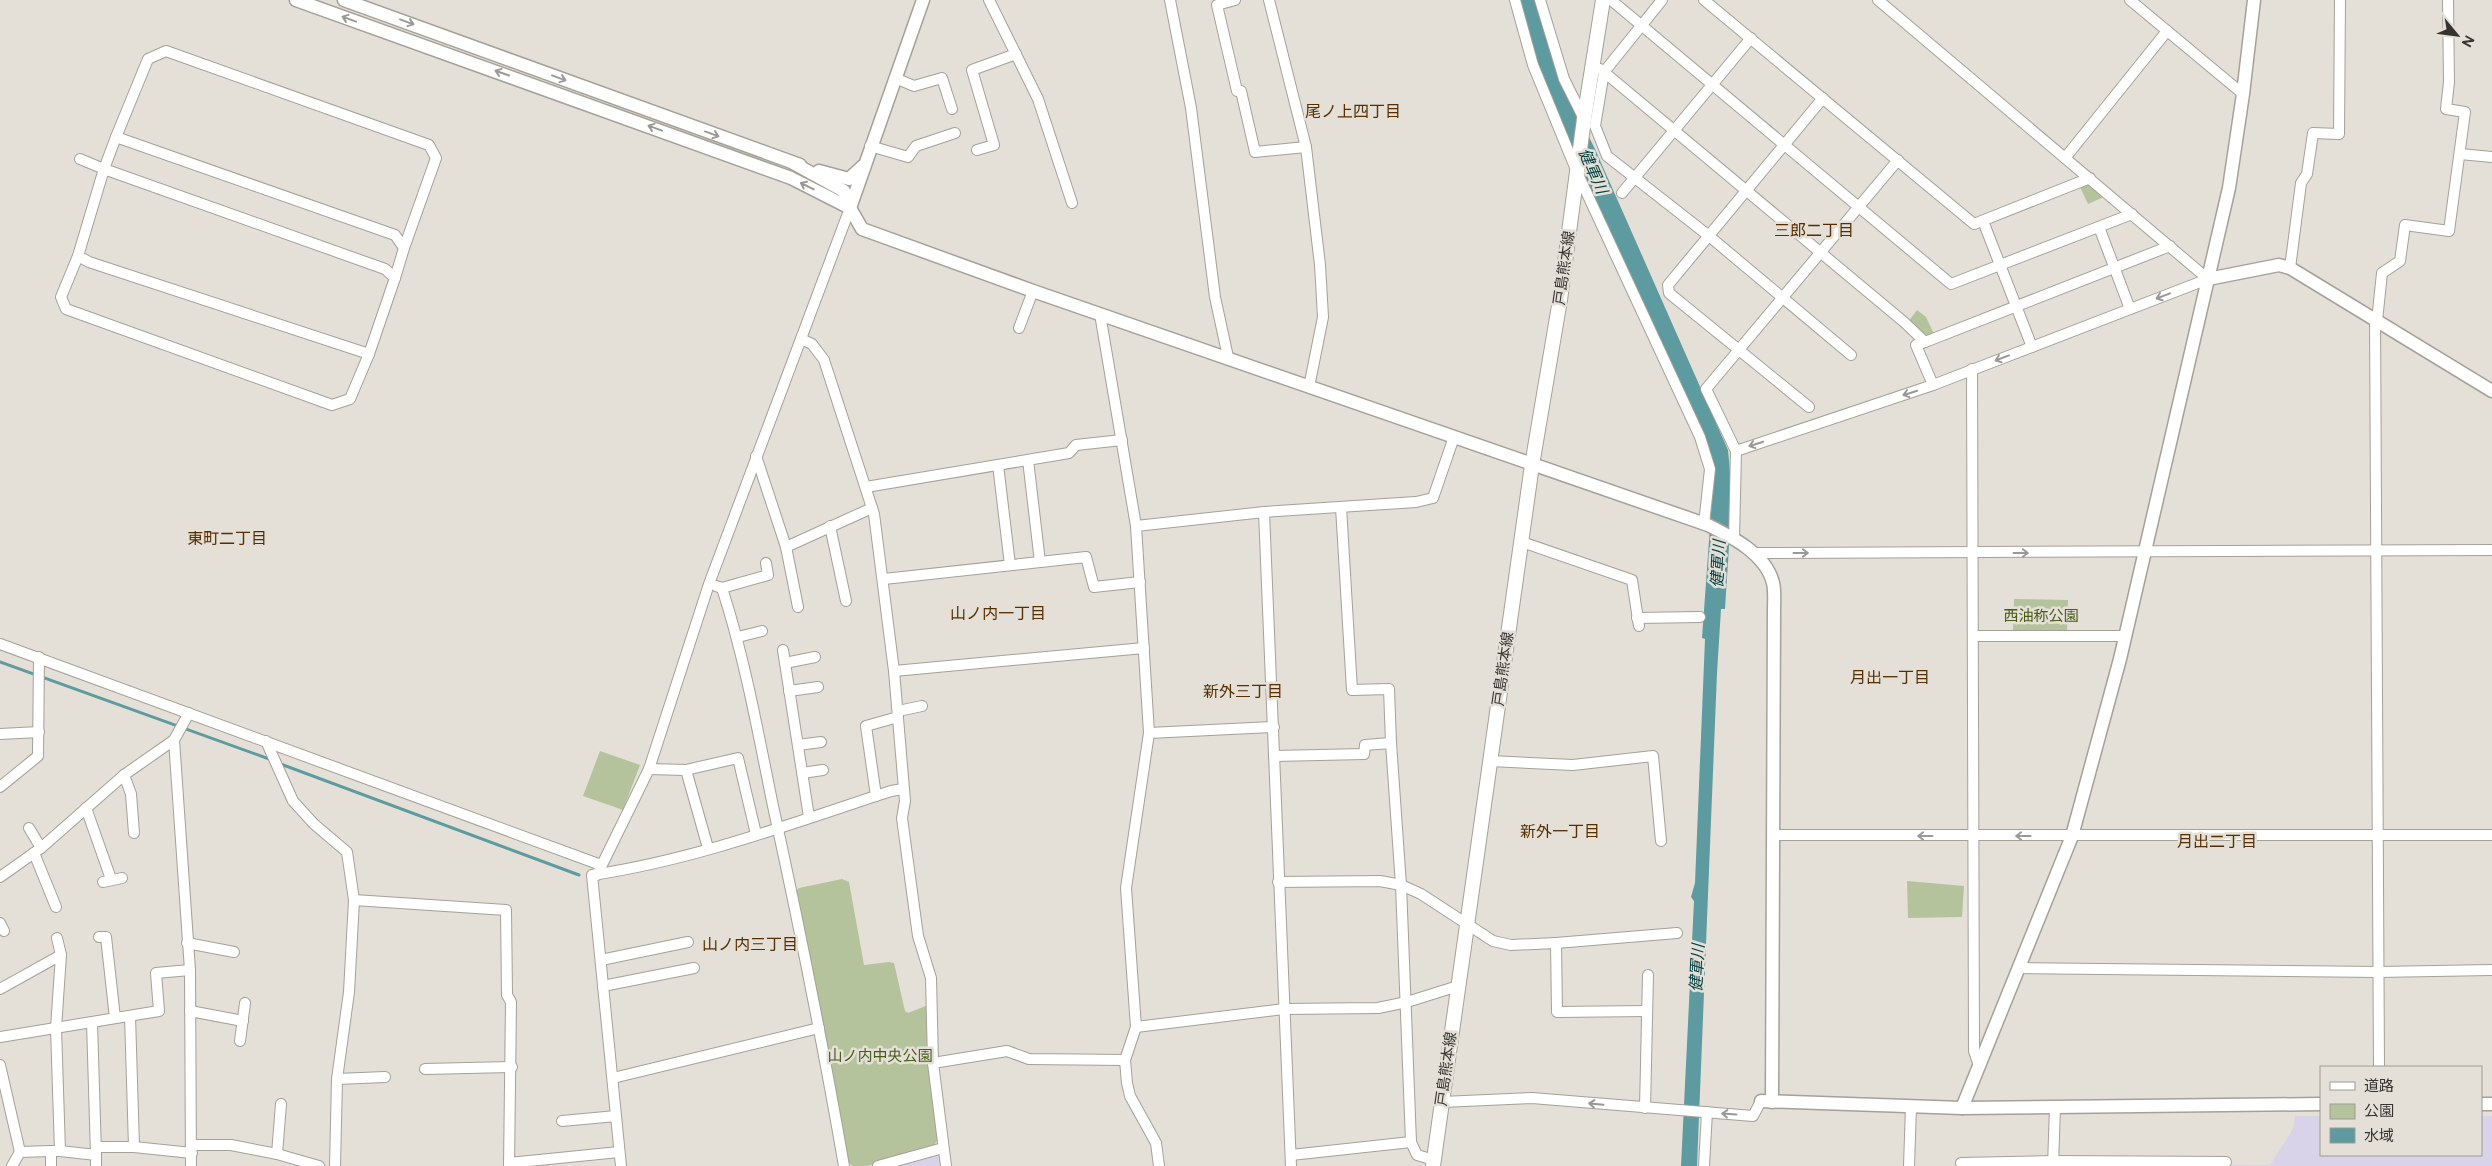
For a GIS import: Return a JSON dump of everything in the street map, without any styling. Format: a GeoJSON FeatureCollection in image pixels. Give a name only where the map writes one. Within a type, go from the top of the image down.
{"type":"FeatureCollection","features":[{"type":"Feature","properties":{"kind":"main road"},"geometry":{"type":"LineString","coordinates":[[1584,119],[1599,68],[1603,0]]}},
{"type":"Feature","properties":{"kind":"main road","name":"戸島熊本線"},"geometry":{"type":"LineString","coordinates":[[1433,1163],[1458,986],[1469,924],[1532,465],[1560,300],[1584,119]]}},
{"type":"Feature","properties":{"kind":"street"},"geometry":{"type":"LineString","coordinates":[[296,0],[791,178],[850,208]]}},
{"type":"Feature","properties":{"kind":"street"},"geometry":{"type":"LineString","coordinates":[[344,0],[793,163],[849,179],[863,166]]}},
{"type":"Feature","properties":{"kind":"street"},"geometry":{"type":"LineString","coordinates":[[621,1166],[592,875],[599,870],[648,769],[709,584],[850,208],[870,146],[923,0]]}},
{"type":"Feature","properties":{"kind":"street"},"geometry":{"type":"LineString","coordinates":[[989,0],[1038,99],[1072,203]]}},
{"type":"Feature","properties":{"kind":"street"},"geometry":{"type":"LineString","coordinates":[[1170,0],[1191,108],[1216,297],[1228,357]]}},
{"type":"Feature","properties":{"kind":"street"},"geometry":{"type":"LineString","coordinates":[[1234,0],[1217,5],[1255,152],[1306,146]]}},
{"type":"Feature","properties":{"kind":"street"},"geometry":{"type":"LineString","coordinates":[[1269,0],[1306,146],[1320,264],[1323,317],[1309,387]]}},
{"type":"Feature","properties":{"kind":"street"},"geometry":{"type":"LineString","coordinates":[[1515,0],[1533,65],[1577,172],[1700,437],[1710,469],[1706,524]]}},
{"type":"Feature","properties":{"kind":"street"},"geometry":{"type":"LineString","coordinates":[[1540,0],[1564,78],[1584,119]]}},
{"type":"Feature","properties":{"kind":"street"},"geometry":{"type":"LineString","coordinates":[[1611,0],[1951,284],[2132,214]]}},
{"type":"Feature","properties":{"kind":"street"},"geometry":{"type":"LineString","coordinates":[[1662,0],[1642,26],[1599,68],[1595,126],[1607,156],[1709,236],[1851,355]]}},
{"type":"Feature","properties":{"kind":"street"},"geometry":{"type":"LineString","coordinates":[[1704,0],[1974,224],[2090,178]]}},
{"type":"Feature","properties":{"kind":"street"},"geometry":{"type":"LineString","coordinates":[[1878,0],[2208,278]]}},
{"type":"Feature","properties":{"kind":"street"},"geometry":{"type":"LineString","coordinates":[[2130,0],[2243,94]]}},
{"type":"Feature","properties":{"kind":"street"},"geometry":{"type":"LineString","coordinates":[[1962,1108],[2072,836],[2125,636],[2228,188],[2243,94],[2254,0]]}},
{"type":"Feature","properties":{"kind":"street"},"geometry":{"type":"LineString","coordinates":[[2290,268],[2301,183],[2307,174],[2313,133],[2338,134],[2340,0]]}},
{"type":"Feature","properties":{"kind":"street"},"geometry":{"type":"LineString","coordinates":[[2378,1066],[2376,321],[2382,274],[2400,261],[2405,225],[2449,231],[2465,112],[2446,109],[2449,82],[2448,0]]}},
{"type":"Feature","properties":{"kind":"street"},"geometry":{"type":"LineString","coordinates":[[2065,158],[2168,31]]}},
{"type":"Feature","properties":{"kind":"street"},"geometry":{"type":"LineString","coordinates":[[1622,193],[1751,38]]}},
{"type":"Feature","properties":{"kind":"street"},"geometry":{"type":"LineString","coordinates":[[166,50],[429,145],[436,158],[369,354],[350,399],[332,405],[66,309],[61,297],[78,256],[104,169],[116,137],[148,59],[166,50]]}},
{"type":"Feature","properties":{"kind":"street"},"geometry":{"type":"LineString","coordinates":[[977,150],[994,145],[972,70],[1016,54]]}},
{"type":"Feature","properties":{"kind":"street"},"geometry":{"type":"LineString","coordinates":[[1599,68],[1925,342]]}},
{"type":"Feature","properties":{"kind":"street"},"geometry":{"type":"LineString","coordinates":[[894,78],[914,86],[942,78],[952,109]]}},
{"type":"Feature","properties":{"kind":"street"},"geometry":{"type":"LineString","coordinates":[[1809,408],[1669,293],[1668,285],[1786,145],[1823,98]]}},
{"type":"Feature","properties":{"kind":"street"},"geometry":{"type":"LineString","coordinates":[[870,146],[908,156],[916,146],[955,133]]}},
{"type":"Feature","properties":{"kind":"street"},"geometry":{"type":"LineString","coordinates":[[116,137],[395,235],[404,248]]}},
{"type":"Feature","properties":{"kind":"street"},"geometry":{"type":"LineString","coordinates":[[2460,154],[2492,157]]}},
{"type":"Feature","properties":{"kind":"street"},"geometry":{"type":"LineString","coordinates":[[80,159],[385,269],[394,278]]}},
{"type":"Feature","properties":{"kind":"street"},"geometry":{"type":"LineString","coordinates":[[1733,538],[1736,450],[1706,389],[1898,160]]}},
{"type":"Feature","properties":{"kind":"street"},"geometry":{"type":"LineString","coordinates":[[793,163],[844,191],[850,208],[862,229],[1033,291],[1706,524],[1733,538],[1764,564],[1773,584],[1773,836],[1767,1102],[1753,1116],[1532,1098],[1442,1102]]}},
{"type":"Feature","properties":{"kind":"street"},"geometry":{"type":"LineString","coordinates":[[1984,221],[2032,346]]}},
{"type":"Feature","properties":{"kind":"street"},"geometry":{"type":"LineString","coordinates":[[2099,227],[2130,309]]}},
{"type":"Feature","properties":{"kind":"street"},"geometry":{"type":"LineString","coordinates":[[1933,385],[1916,345],[2170,246]]}},
{"type":"Feature","properties":{"kind":"street"},"geometry":{"type":"LineString","coordinates":[[78,256],[89,262],[369,354]]}},
{"type":"Feature","properties":{"kind":"street"},"geometry":{"type":"LineString","coordinates":[[1736,450],[1933,385],[2208,278],[2279,265],[2290,268],[2492,391]]}},
{"type":"Feature","properties":{"kind":"street"},"geometry":{"type":"LineString","coordinates":[[1019,328],[1033,291]]}},
{"type":"Feature","properties":{"kind":"street"},"geometry":{"type":"LineString","coordinates":[[1100,314],[1136,526],[1149,733],[1126,888],[1136,1027],[1125,1060],[1126,1083],[1130,1096],[1156,1143],[1159,1166]]}},
{"type":"Feature","properties":{"kind":"street"},"geometry":{"type":"LineString","coordinates":[[801,339],[812,344],[824,360],[872,508],[884,579],[894,671],[905,801],[902,818],[918,936],[931,978],[933,1063],[946,1166]]}},
{"type":"Feature","properties":{"kind":"street"},"geometry":{"type":"LineString","coordinates":[[1972,369],[1974,1051],[1979,1066]]}},
{"type":"Feature","properties":{"kind":"street"},"geometry":{"type":"LineString","coordinates":[[1136,526],[1264,512],[1416,502],[1433,498],[1454,437]]}},
{"type":"Feature","properties":{"kind":"street"},"geometry":{"type":"LineString","coordinates":[[866,487],[1069,453],[1076,445],[1122,440]]}},
{"type":"Feature","properties":{"kind":"street"},"geometry":{"type":"LineString","coordinates":[[756,456],[786,548],[798,607]]}},
{"type":"Feature","properties":{"kind":"street"},"geometry":{"type":"LineString","coordinates":[[1028,460],[1040,562]]}},
{"type":"Feature","properties":{"kind":"street"},"geometry":{"type":"LineString","coordinates":[[998,465],[1010,565]]}},
{"type":"Feature","properties":{"kind":"street"},"geometry":{"type":"LineString","coordinates":[[1342,507],[1352,690],[1389,689],[1401,885],[1412,1142],[1417,1155],[1433,1163]]}},
{"type":"Feature","properties":{"kind":"street"},"geometry":{"type":"LineString","coordinates":[[786,548],[872,508]]}},
{"type":"Feature","properties":{"kind":"street"},"geometry":{"type":"LineString","coordinates":[[1264,512],[1291,1166]]}},
{"type":"Feature","properties":{"kind":"street"},"geometry":{"type":"LineString","coordinates":[[830,526],[846,601]]}},
{"type":"Feature","properties":{"kind":"street"},"geometry":{"type":"LineString","coordinates":[[1522,542],[1632,580],[1638,622],[1700,617]]}},
{"type":"Feature","properties":{"kind":"street"},"geometry":{"type":"LineString","coordinates":[[1752,553],[2492,550]]}},
{"type":"Feature","properties":{"kind":"street"},"geometry":{"type":"LineString","coordinates":[[884,579],[1086,557],[1094,587],[1140,582]]}},
{"type":"Feature","properties":{"kind":"street"},"geometry":{"type":"LineString","coordinates":[[709,584],[722,588],[768,575],[766,563]]}},
{"type":"Feature","properties":{"kind":"street"},"geometry":{"type":"LineString","coordinates":[[722,588],[738,637],[820,1028],[844,1166]]}},
{"type":"Feature","properties":{"kind":"street"},"geometry":{"type":"LineString","coordinates":[[738,637],[762,630]]}},
{"type":"Feature","properties":{"kind":"street"},"geometry":{"type":"LineString","coordinates":[[1973,636],[2125,636]]}},
{"type":"Feature","properties":{"kind":"street"},"geometry":{"type":"LineString","coordinates":[[0,644],[266,742],[599,870],[656,864],[778,829],[809,817],[903,789]]}},
{"type":"Feature","properties":{"kind":"street"},"geometry":{"type":"LineString","coordinates":[[894,671],[1144,648]]}},
{"type":"Feature","properties":{"kind":"street"},"geometry":{"type":"LineString","coordinates":[[783,650],[809,817]]}},
{"type":"Feature","properties":{"kind":"street"},"geometry":{"type":"LineString","coordinates":[[0,787],[38,756],[39,657]]}},
{"type":"Feature","properties":{"kind":"street"},"geometry":{"type":"LineString","coordinates":[[785,663],[815,657]]}},
{"type":"Feature","properties":{"kind":"street"},"geometry":{"type":"LineString","coordinates":[[789,691],[818,687]]}},
{"type":"Feature","properties":{"kind":"street"},"geometry":{"type":"LineString","coordinates":[[876,796],[866,726],[922,706]]}},
{"type":"Feature","properties":{"kind":"street"},"geometry":{"type":"LineString","coordinates":[[1,875],[38,851],[124,775],[174,740],[189,713]]}},
{"type":"Feature","properties":{"kind":"street"},"geometry":{"type":"LineString","coordinates":[[1149,733],[1274,727]]}},
{"type":"Feature","properties":{"kind":"street"},"geometry":{"type":"LineString","coordinates":[[0,734],[39,732]]}},
{"type":"Feature","properties":{"kind":"street"},"geometry":{"type":"LineString","coordinates":[[174,740],[190,970],[191,1166]]}},
{"type":"Feature","properties":{"kind":"street"},"geometry":{"type":"LineString","coordinates":[[266,742],[292,801],[314,824],[347,852],[354,900],[349,992],[337,1080],[335,1166]]}},
{"type":"Feature","properties":{"kind":"street"},"geometry":{"type":"LineString","coordinates":[[798,745],[821,742]]}},
{"type":"Feature","properties":{"kind":"street"},"geometry":{"type":"LineString","coordinates":[[1274,756],[1364,754],[1365,745],[1391,744]]}},
{"type":"Feature","properties":{"kind":"street"},"geometry":{"type":"LineString","coordinates":[[1490,761],[1573,765],[1653,756],[1661,841]]}},
{"type":"Feature","properties":{"kind":"street"},"geometry":{"type":"LineString","coordinates":[[648,769],[686,770],[738,758],[756,834]]}},
{"type":"Feature","properties":{"kind":"street"},"geometry":{"type":"LineString","coordinates":[[686,770],[708,848]]}},
{"type":"Feature","properties":{"kind":"street"},"geometry":{"type":"LineString","coordinates":[[802,773],[823,770]]}},
{"type":"Feature","properties":{"kind":"street"},"geometry":{"type":"LineString","coordinates":[[124,775],[131,794],[134,833]]}},
{"type":"Feature","properties":{"kind":"street"},"geometry":{"type":"LineString","coordinates":[[86,808],[107,880],[122,878]]}},
{"type":"Feature","properties":{"kind":"street"},"geometry":{"type":"LineString","coordinates":[[29,828],[56,907]]}},
{"type":"Feature","properties":{"kind":"street"},"geometry":{"type":"LineString","coordinates":[[1773,836],[2492,835]]}},
{"type":"Feature","properties":{"kind":"street"},"geometry":{"type":"LineString","coordinates":[[1278,882],[1380,881],[1401,885],[1469,924],[1493,941],[1512,945],[1677,933]]}},
{"type":"Feature","properties":{"kind":"street"},"geometry":{"type":"LineString","coordinates":[[354,900],[506,910],[507,995],[511,1002],[512,1067],[509,1165],[561,1162],[619,1152]]}},
{"type":"Feature","properties":{"kind":"street"},"geometry":{"type":"LineString","coordinates":[[99,938],[106,937],[115,1018]]}},
{"type":"Feature","properties":{"kind":"street"},"geometry":{"type":"LineString","coordinates":[[51,1166],[55,1151],[56,1028],[61,955],[57,938]]}},
{"type":"Feature","properties":{"kind":"street"},"geometry":{"type":"LineString","coordinates":[[187,942],[234,952]]}},
{"type":"Feature","properties":{"kind":"street"},"geometry":{"type":"LineString","coordinates":[[601,960],[688,942]]}},
{"type":"Feature","properties":{"kind":"street"},"geometry":{"type":"LineString","coordinates":[[1556,943],[1557,1012],[1647,1011]]}},
{"type":"Feature","properties":{"kind":"street"},"geometry":{"type":"LineString","coordinates":[[0,989],[61,955]]}},
{"type":"Feature","properties":{"kind":"street"},"geometry":{"type":"LineString","coordinates":[[603,986],[694,968]]}},
{"type":"Feature","properties":{"kind":"street"},"geometry":{"type":"LineString","coordinates":[[2019,968],[2378,972],[2492,970]]}},
{"type":"Feature","properties":{"kind":"street"},"geometry":{"type":"LineString","coordinates":[[0,1038],[159,1011],[156,974],[190,970]]}},
{"type":"Feature","properties":{"kind":"street"},"geometry":{"type":"LineString","coordinates":[[1645,1108],[1648,975]]}},
{"type":"Feature","properties":{"kind":"street"},"geometry":{"type":"LineString","coordinates":[[1136,1027],[1284,1009],[1378,1008],[1405,1003],[1458,986]]}},
{"type":"Feature","properties":{"kind":"street"},"geometry":{"type":"LineString","coordinates":[[240,1041],[245,1003]]}},
{"type":"Feature","properties":{"kind":"street"},"geometry":{"type":"LineString","coordinates":[[190,1012],[243,1021]]}},
{"type":"Feature","properties":{"kind":"street"},"geometry":{"type":"LineString","coordinates":[[130,1016],[134,1147]]}},
{"type":"Feature","properties":{"kind":"street"},"geometry":{"type":"LineString","coordinates":[[92,1022],[96,1156]]}},
{"type":"Feature","properties":{"kind":"street"},"geometry":{"type":"LineString","coordinates":[[613,1078],[820,1028]]}},
{"type":"Feature","properties":{"kind":"street"},"geometry":{"type":"LineString","coordinates":[[933,1063],[1007,1050],[1030,1059],[1125,1060]]}},
{"type":"Feature","properties":{"kind":"street"},"geometry":{"type":"LineString","coordinates":[[0,1065],[20,1152],[12,1166]]}},
{"type":"Feature","properties":{"kind":"street"},"geometry":{"type":"LineString","coordinates":[[425,1069],[512,1067]]}},
{"type":"Feature","properties":{"kind":"street"},"geometry":{"type":"LineString","coordinates":[[337,1080],[385,1077]]}},
{"type":"Feature","properties":{"kind":"street"},"geometry":{"type":"LineString","coordinates":[[1767,1102],[1962,1108],[2320,1104]]}},
{"type":"Feature","properties":{"kind":"street"},"geometry":{"type":"LineString","coordinates":[[277,1154],[281,1104]]}},
{"type":"Feature","properties":{"kind":"street"},"geometry":{"type":"LineString","coordinates":[[1909,1166],[1911,1107]]}},
{"type":"Feature","properties":{"kind":"street"},"geometry":{"type":"LineString","coordinates":[[2053,1163],[2055,1107]]}},
{"type":"Feature","properties":{"kind":"street"},"geometry":{"type":"LineString","coordinates":[[1704,1166],[1706,1112]]}},
{"type":"Feature","properties":{"kind":"street"},"geometry":{"type":"LineString","coordinates":[[562,1121],[616,1116]]}},
{"type":"Feature","properties":{"kind":"street"},"geometry":{"type":"LineString","coordinates":[[1291,1155],[1412,1142]]}},
{"type":"Feature","properties":{"kind":"street"},"geometry":{"type":"LineString","coordinates":[[20,1152],[55,1151],[96,1156],[134,1147],[192,1149],[231,1145],[277,1154],[319,1166]]}},
{"type":"Feature","properties":{"kind":"street"},"geometry":{"type":"LineString","coordinates":[[878,1166],[943,1148]]}},
{"type":"Feature","properties":{"kind":"street"},"geometry":{"type":"LineString","coordinates":[[1960,1163],[2226,1162]]}},
{"type":"Feature","properties":{"kind":"shaded area"},"geometry":{"type":"Polygon","coordinates":[[[2295,1116],[2320,1116],[2320,1156],[2482,1156],[2482,1116],[2492,1116],[2492,1166],[2159,1166],[2270,1165],[2293,1129],[2295,1116]]]}},
{"type":"Feature","properties":{"kind":"shaded area"},"geometry":{"type":"Polygon","coordinates":[[[933,1154],[939,1158],[940,1166],[884,1166],[933,1154]]]}},
{"type":"Feature","properties":{"kind":"green space"},"geometry":{"type":"Polygon","coordinates":[[[2089,184],[2106,196],[2088,204],[2080,187],[2089,184]]]}},
{"type":"Feature","properties":{"kind":"green space"},"geometry":{"type":"Polygon","coordinates":[[[1917,310],[1926,317],[1934,334],[1927,336],[1908,322],[1917,310]]]}},
{"type":"Feature","properties":{"kind":"green space","name":"西油称公園"},"geometry":{"type":"Polygon","coordinates":[[[2014,599],[2068,600],[2067,632],[2013,632],[2014,599]]]}},
{"type":"Feature","properties":{"kind":"green space"},"geometry":{"type":"Polygon","coordinates":[[[600,751],[640,765],[623,810],[583,796],[600,751]]]}},
{"type":"Feature","properties":{"kind":"green space","name":"山ノ内中央公園"},"geometry":{"type":"Polygon","coordinates":[[[842,879],[849,882],[864,965],[894,963],[905,1011],[908,1013],[928,1005],[938,1139],[933,1147],[867,1166],[853,1166],[849,1163],[796,891],[799,888],[842,879]]]}},
{"type":"Feature","properties":{"kind":"green space"},"geometry":{"type":"Polygon","coordinates":[[[1907,881],[1964,886],[1962,917],[1908,918],[1907,881]]]}},
{"type":"Feature","properties":{"kind":"water","name":"健軍川"},"geometry":{"type":"Polygon","coordinates":[[[1517,0],[1536,0],[1568,95],[1595,149],[1728,450],[1730,529],[1725,609],[1721,609],[1717,673],[1697,1166],[1681,1166],[1694,901],[1691,897],[1695,883],[1705,639],[1702,638],[1714,471],[1708,445],[1690,404],[1549,100],[1517,0]]]}},
{"type":"Feature","properties":{"kind":"waterway"},"geometry":{"type":"LineString","coordinates":[[0,662],[272,760]]}},
{"type":"Feature","properties":{"kind":"waterway"},"geometry":{"type":"LineString","coordinates":[[278,763],[579,875]]}},
{"type":"Feature","properties":{"kind":"district","name":"尾ノ上四丁目"},"geometry":{"type":"Point","coordinates":[1353,111]}},
{"type":"Feature","properties":{"kind":"district","name":"三郎二丁目"},"geometry":{"type":"Point","coordinates":[1814,230]}},
{"type":"Feature","properties":{"kind":"district","name":"東町二丁目"},"geometry":{"type":"Point","coordinates":[227,538]}},
{"type":"Feature","properties":{"kind":"district","name":"山ノ内一丁目"},"geometry":{"type":"Point","coordinates":[998,613]}},
{"type":"Feature","properties":{"kind":"district","name":"月出一丁目"},"geometry":{"type":"Point","coordinates":[1890,677]}},
{"type":"Feature","properties":{"kind":"district","name":"新外三丁目"},"geometry":{"type":"Point","coordinates":[1243,691]}},
{"type":"Feature","properties":{"kind":"district","name":"新外一丁目"},"geometry":{"type":"Point","coordinates":[1560,831]}},
{"type":"Feature","properties":{"kind":"district","name":"月出二丁目"},"geometry":{"type":"Point","coordinates":[2217,841]}},
{"type":"Feature","properties":{"kind":"district","name":"山ノ内三丁目"},"geometry":{"type":"Point","coordinates":[750,944]}}]}
